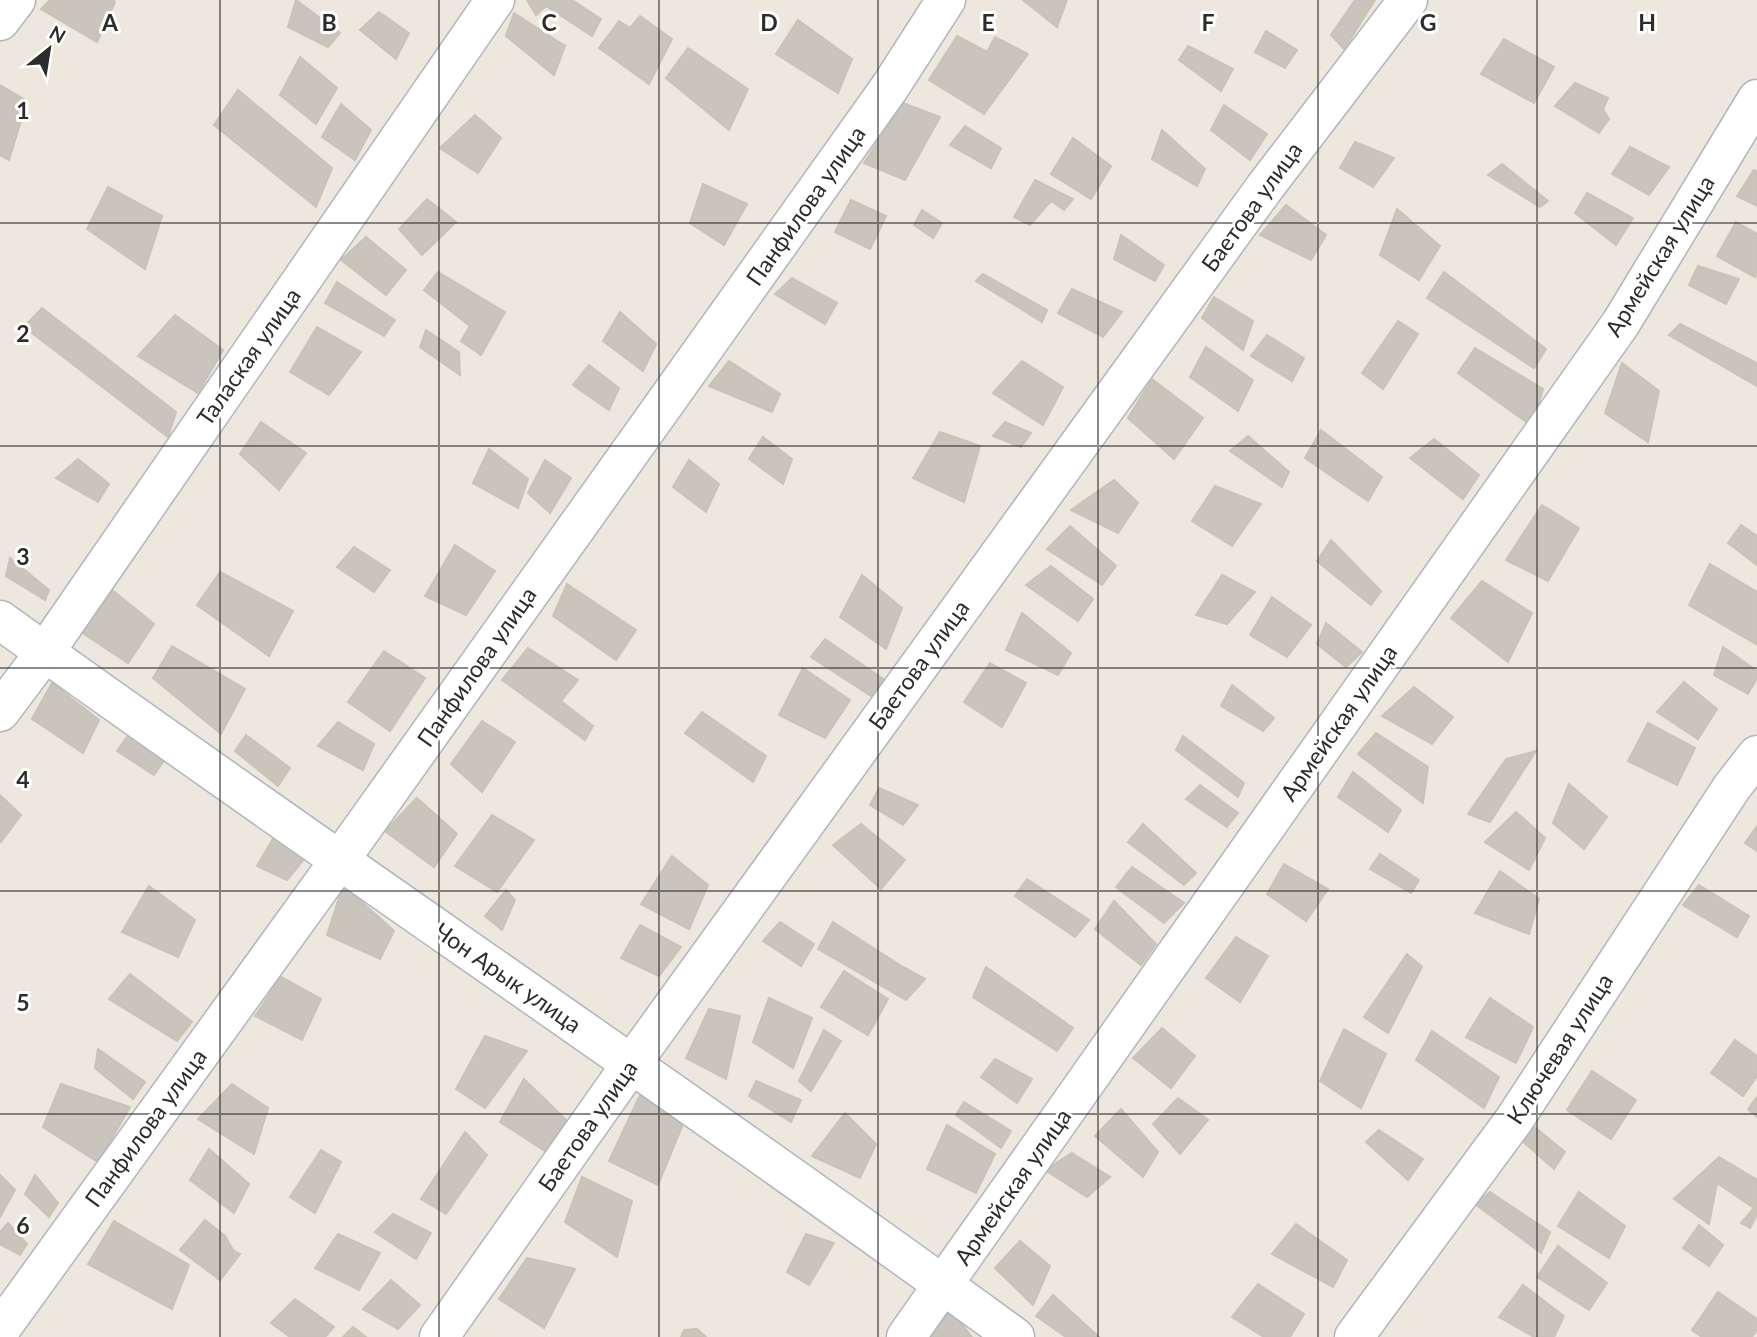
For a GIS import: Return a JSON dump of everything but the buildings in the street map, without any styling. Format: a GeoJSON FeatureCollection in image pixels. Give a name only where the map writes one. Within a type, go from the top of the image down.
{"type":"FeatureCollection","features":[{"type":"Feature","properties":{"kind":"street"},"geometry":{"type":"LineString","coordinates":[[0,21],[16,0]]}},
{"type":"Feature","properties":{"kind":"street","name":"Талаская улица"},"geometry":{"type":"LineString","coordinates":[[0,712],[45,652],[495,0]]}},
{"type":"Feature","properties":{"kind":"street","name":"Панфилова улица"},"geometry":{"type":"LineString","coordinates":[[0,1330],[339,861],[890,86],[946,0]]}},
{"type":"Feature","properties":{"kind":"street","name":"Баетова улица"},"geometry":{"type":"LineString","coordinates":[[439,1337],[632,1063],[1265,187],[1408,0]]}},
{"type":"Feature","properties":{"kind":"street","name":"Армейская улица"},"geometry":{"type":"LineString","coordinates":[[906,1337],[1621,323],[1757,99]]}},
{"type":"Feature","properties":{"kind":"street","name":"Чон Арык улица"},"geometry":{"type":"LineString","coordinates":[[0,620],[339,861],[632,1063],[1015,1337]]}},
{"type":"Feature","properties":{"kind":"street","name":"Ключевая улица"},"geometry":{"type":"LineString","coordinates":[[1354,1337],[1514,1120],[1732,787],[1757,755]]}}]}
